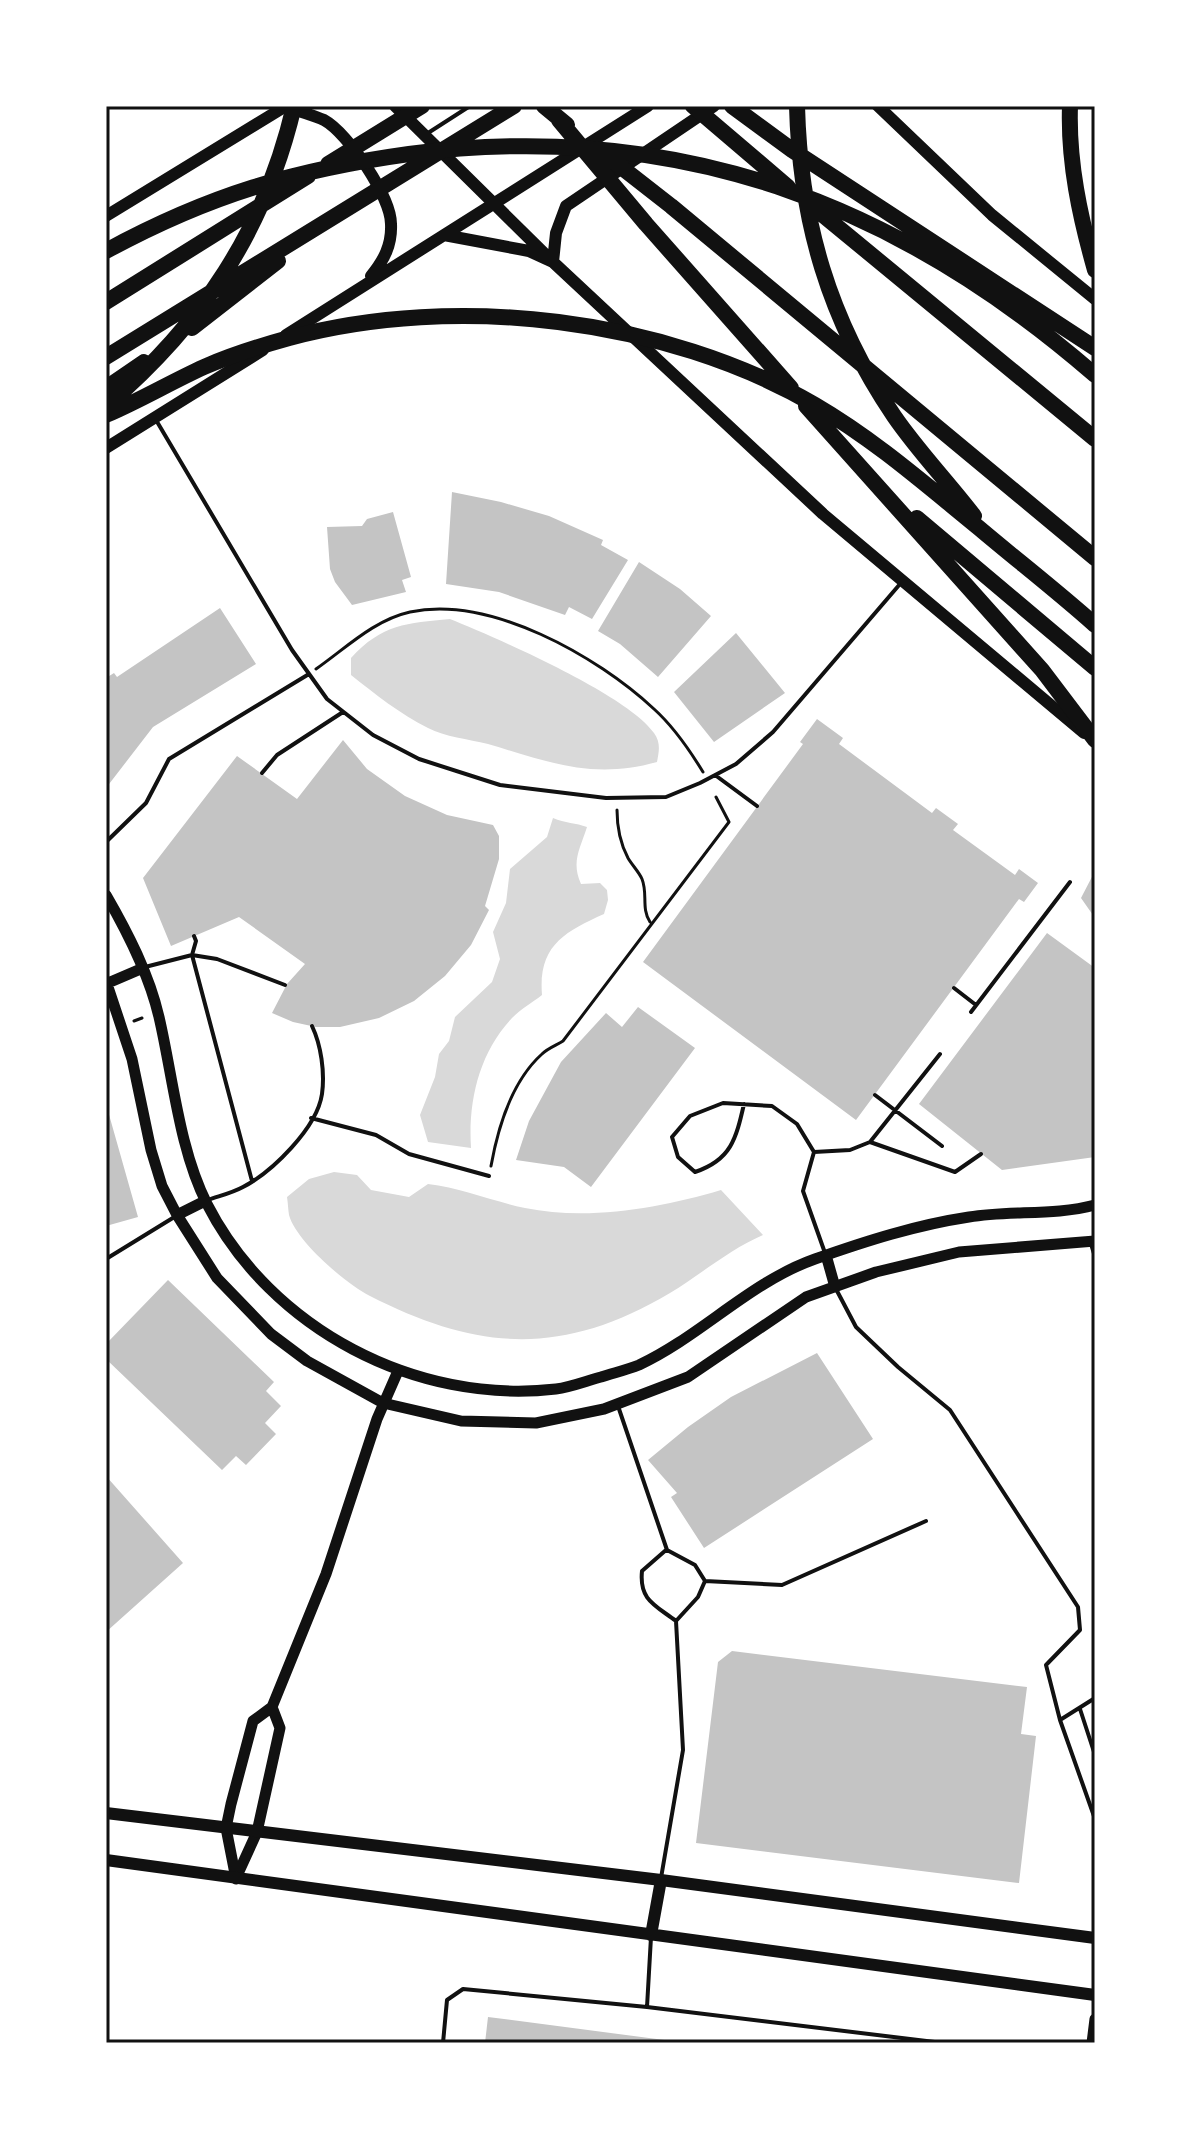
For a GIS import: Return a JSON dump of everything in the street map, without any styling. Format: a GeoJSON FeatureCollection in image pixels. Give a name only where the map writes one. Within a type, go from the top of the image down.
{"type":"FeatureCollection","features":[{"type":"Feature","properties":{"kind":"highway"},"geometry":{"type":"LineString","coordinates":[[106,406],[163,353],[222,279],[250,231],[271,185],[294,106]]}},
{"type":"Feature","properties":{"kind":"highway"},"geometry":{"type":"LineString","coordinates":[[106,302],[422,106]]}},
{"type":"Feature","properties":{"kind":"highway"},"geometry":{"type":"LineString","coordinates":[[106,357],[514,106]]}},
{"type":"Feature","properties":{"kind":"highway"},"geometry":{"type":"LineString","coordinates":[[544,106],[671,206],[1095,558]]}},
{"type":"Feature","properties":{"kind":"highway"},"geometry":{"type":"LineString","coordinates":[[693,106],[1095,439]]}},
{"type":"Feature","properties":{"kind":"highway"},"geometry":{"type":"LineString","coordinates":[[732,106],[792,150],[1095,348]]}},
{"type":"Feature","properties":{"kind":"highway"},"geometry":{"type":"LineString","coordinates":[[797,106],[800,163],[815,252],[850,342],[895,418],[995,542]]}},
{"type":"Feature","properties":{"kind":"highway"},"geometry":{"type":"LineString","coordinates":[[1070,106],[1075,181],[1095,270]]}},
{"type":"Feature","properties":{"kind":"highway"},"geometry":{"type":"LineString","coordinates":[[559,120],[646,224],[1042,670],[1095,741]]}},
{"type":"Feature","properties":{"kind":"highway"},"geometry":{"type":"LineString","coordinates":[[106,251],[174,217],[241,189],[333,166],[438,150],[492,146],[626,151],[691,162],[736,174],[805,196],[863,220],[933,256],[988,291],[1095,375]]}},
{"type":"Feature","properties":{"kind":"highway"},"geometry":{"type":"LineString","coordinates":[[106,388],[222,306],[339,214]]}},
{"type":"Feature","properties":{"kind":"highway"},"geometry":{"type":"LineString","coordinates":[[106,415],[205,367],[290,338],[385,319],[452,316],[556,322],[627,335],[680,349],[748,373],[788,390],[846,424],[900,462],[1095,625]]}},
{"type":"Feature","properties":{"kind":"highway"},"geometry":{"type":"LineString","coordinates":[[872,481],[1095,668]]}},
{"type":"Feature","properties":{"kind":"main road"},"geometry":{"type":"LineString","coordinates":[[106,216],[286,106],[324,120],[336,130],[368,169],[387,207],[391,222],[389,247],[384,260],[364,285]]}},
{"type":"Feature","properties":{"kind":"main road"},"geometry":{"type":"LineString","coordinates":[[395,106],[553,262],[823,514],[1095,741]]}},
{"type":"Feature","properties":{"kind":"main road"},"geometry":{"type":"LineString","coordinates":[[106,448],[648,106]]}},
{"type":"Feature","properties":{"kind":"main road"},"geometry":{"type":"LineString","coordinates":[[553,262],[556,233],[566,206],[714,106]]}},
{"type":"Feature","properties":{"kind":"main road"},"geometry":{"type":"LineString","coordinates":[[878,106],[992,215],[1095,299]]}},
{"type":"Feature","properties":{"kind":"main road"},"geometry":{"type":"LineString","coordinates":[[444,235],[529,251],[553,262]]}},
{"type":"Feature","properties":{"kind":"main road"},"geometry":{"type":"LineString","coordinates":[[106,1813],[661,1880],[1095,1938]]}},
{"type":"Feature","properties":{"kind":"main road"},"geometry":{"type":"LineString","coordinates":[[106,1860],[1095,1995]]}},
{"type":"Feature","properties":{"kind":"main road"},"geometry":{"type":"LineString","coordinates":[[651,1935],[661,1880]]}},
{"type":"Feature","properties":{"kind":"street"},"geometry":{"type":"LineString","coordinates":[[106,895],[143,968],[158,1013],[184,1140],[205,1201],[243,1260],[287,1307],[306,1321],[398,1371],[469,1387],[516,1391],[559,1389],[637,1366],[687,1338],[747,1294],[826,1255],[891,1233],[972,1216],[1074,1210],[1095,1205]]}},
{"type":"Feature","properties":{"kind":"street"},"geometry":{"type":"LineString","coordinates":[[143,968],[107,983],[132,1059],[151,1150],[162,1186],[177,1215],[217,1278],[271,1334],[307,1361],[383,1403],[461,1421],[536,1423],[604,1409],[688,1377],[806,1297],[876,1272],[959,1252],[1092,1241]]}},
{"type":"Feature","properties":{"kind":"street"},"geometry":{"type":"LineString","coordinates":[[177,1215],[205,1201]]}},
{"type":"Feature","properties":{"kind":"street"},"geometry":{"type":"LineString","coordinates":[[826,1255],[835,1287]]}},
{"type":"Feature","properties":{"kind":"street"},"geometry":{"type":"LineString","coordinates":[[236,1879],[226,1828],[253,1721],[272,1707],[326,1574],[383,1403],[398,1371]]}},
{"type":"Feature","properties":{"kind":"street"},"geometry":{"type":"LineString","coordinates":[[236,1879],[257,1832],[280,1728],[272,1707]]}},
{"type":"Feature","properties":{"kind":"street"},"geometry":{"type":"LineString","coordinates":[[1092,2043],[1095,2019]]}},
{"type":"Feature","properties":{"kind":"lane"},"geometry":{"type":"LineString","coordinates":[[425,135],[470,106]]}},
{"type":"Feature","properties":{"kind":"lane"},"geometry":{"type":"LineString","coordinates":[[155,418],[292,650],[327,699],[373,735],[419,759],[500,785],[618,798],[666,797],[715,775],[736,764],[773,732],[902,582]]}},
{"type":"Feature","properties":{"kind":"lane"},"geometry":{"type":"LineString","coordinates":[[106,842],[146,803],[169,759],[309,674]]}},
{"type":"Feature","properties":{"kind":"lane"},"geometry":{"type":"LineString","coordinates":[[262,773],[277,755],[343,712]]}},
{"type":"Feature","properties":{"kind":"lane"},"geometry":{"type":"LineString","coordinates":[[715,775],[757,806]]}},
{"type":"Feature","properties":{"kind":"lane"},"geometry":{"type":"LineString","coordinates":[[971,1012],[1070,882]]}},
{"type":"Feature","properties":{"kind":"lane"},"geometry":{"type":"LineString","coordinates":[[194,936],[196,941],[192,955],[252,1181]]}},
{"type":"Feature","properties":{"kind":"lane"},"geometry":{"type":"LineString","coordinates":[[143,968],[192,955],[217,959],[285,985]]}},
{"type":"Feature","properties":{"kind":"lane"},"geometry":{"type":"LineString","coordinates":[[954,988],[976,1005]]}},
{"type":"Feature","properties":{"kind":"lane"},"geometry":{"type":"LineString","coordinates":[[205,1201],[252,1181],[275,1165],[304,1133],[322,1095],[321,1057],[312,1026]]}},
{"type":"Feature","properties":{"kind":"lane"},"geometry":{"type":"LineString","coordinates":[[814,1152],[850,1150],[870,1142],[940,1054]]}},
{"type":"Feature","properties":{"kind":"lane"},"geometry":{"type":"LineString","coordinates":[[875,1095],[942,1146]]}},
{"type":"Feature","properties":{"kind":"lane"},"geometry":{"type":"LineString","coordinates":[[744,1104],[738,1131],[728,1152],[712,1166],[695,1172],[678,1157],[672,1137],[690,1116],[723,1103],[744,1104],[772,1106],[797,1124],[814,1152],[803,1191],[826,1255]]}},
{"type":"Feature","properties":{"kind":"lane"},"geometry":{"type":"LineString","coordinates":[[311,1118],[376,1135],[409,1154],[489,1176]]}},
{"type":"Feature","properties":{"kind":"lane"},"geometry":{"type":"LineString","coordinates":[[870,1142],[955,1172],[981,1154]]}},
{"type":"Feature","properties":{"kind":"lane"},"geometry":{"type":"LineString","coordinates":[[106,1259],[177,1215]]}},
{"type":"Feature","properties":{"kind":"lane"},"geometry":{"type":"LineString","coordinates":[[1092,1241],[1095,1257]]}},
{"type":"Feature","properties":{"kind":"lane"},"geometry":{"type":"LineString","coordinates":[[835,1287],[856,1327],[950,1410],[1078,1607],[1080,1630],[1046,1665],[1060,1720],[1095,1819]]}},
{"type":"Feature","properties":{"kind":"lane"},"geometry":{"type":"LineString","coordinates":[[618,1404],[667,1550],[695,1565],[705,1581]]}},
{"type":"Feature","properties":{"kind":"lane"},"geometry":{"type":"LineString","coordinates":[[705,1581],[782,1585],[926,1521]]}},
{"type":"Feature","properties":{"kind":"lane"},"geometry":{"type":"LineString","coordinates":[[667,1550],[642,1571],[641,1585],[647,1599],[676,1621]]}},
{"type":"Feature","properties":{"kind":"lane"},"geometry":{"type":"LineString","coordinates":[[661,1880],[683,1750],[676,1621],[698,1597],[705,1581]]}},
{"type":"Feature","properties":{"kind":"lane"},"geometry":{"type":"LineString","coordinates":[[1060,1720],[1095,1698]]}},
{"type":"Feature","properties":{"kind":"lane"},"geometry":{"type":"LineString","coordinates":[[1080,1709],[1095,1755]]}},
{"type":"Feature","properties":{"kind":"lane"},"geometry":{"type":"LineString","coordinates":[[647,2007],[651,1935]]}},
{"type":"Feature","properties":{"kind":"lane"},"geometry":{"type":"LineString","coordinates":[[443,2043],[447,2000],[463,1989],[647,2007],[943,2043]]}},
{"type":"Feature","properties":{"kind":"path"},"geometry":{"type":"LineString","coordinates":[[309,674],[372,629],[409,613],[447,610],[503,620],[566,647],[634,692],[674,730],[705,775]]}},
{"type":"Feature","properties":{"kind":"path"},"geometry":{"type":"LineString","coordinates":[[489,1176],[494,1147],[508,1105],[521,1081],[542,1053],[563,1041],[729,822],[716,797]]}},
{"type":"Feature","properties":{"kind":"path"},"geometry":{"type":"LineString","coordinates":[[618,798],[617,825],[626,854],[642,878],[646,915],[651,923]]}},
{"type":"Feature","properties":{"kind":"path"},"geometry":{"type":"LineString","coordinates":[[130,1022],[142,1018]]}},
{"type":"Feature","properties":{"kind":"shaded area"},"geometry":{"type":"Polygon","coordinates":[[[450,619],[560,669],[618,702],[654,733],[659,744],[657,762],[634,767],[591,769],[442,734],[408,716],[351,675],[351,658],[374,638],[408,624],[450,619]]]}},
{"type":"Feature","properties":{"kind":"shaded area"},"geometry":{"type":"Polygon","coordinates":[[[553,818],[587,827],[578,856],[578,876],[581,884],[600,883],[607,890],[604,914],[577,927],[556,943],[544,964],[542,995],[512,1018],[491,1046],[474,1095],[471,1148],[428,1142],[420,1115],[435,1077],[439,1054],[449,1041],[455,1017],[492,982],[500,959],[493,932],[506,903],[510,869],[547,837],[553,818]]]}},
{"type":"Feature","properties":{"kind":"shaded area"},"geometry":{"type":"Polygon","coordinates":[[[334,1172],[357,1175],[371,1190],[409,1197],[428,1184],[549,1212],[624,1211],[721,1190],[763,1235],[670,1293],[631,1314],[593,1328],[556,1337],[520,1339],[484,1336],[447,1328],[370,1296],[348,1282],[311,1249],[289,1215],[287,1197],[309,1179],[334,1172]]]}},
{"type":"Feature","properties":{"kind":"building"},"geometry":{"type":"Polygon","coordinates":[[[452,492],[549,516],[603,540],[601,545],[628,560],[592,619],[569,607],[565,615],[499,592],[446,584],[452,492]]]}},
{"type":"Feature","properties":{"kind":"building"},"geometry":{"type":"Polygon","coordinates":[[[393,512],[411,577],[402,580],[406,592],[352,605],[335,582],[330,569],[327,527],[362,526],[367,519],[393,512]]]}},
{"type":"Feature","properties":{"kind":"building"},"geometry":{"type":"Polygon","coordinates":[[[639,562],[680,589],[711,616],[658,677],[620,644],[598,631],[639,562]]]}},
{"type":"Feature","properties":{"kind":"building"},"geometry":{"type":"Polygon","coordinates":[[[220,608],[256,664],[153,727],[106,788],[106,678],[114,673],[117,677],[220,608]]]}},
{"type":"Feature","properties":{"kind":"building"},"geometry":{"type":"Polygon","coordinates":[[[736,633],[785,693],[714,742],[674,692],[736,633]]]}},
{"type":"Feature","properties":{"kind":"building"},"geometry":{"type":"Polygon","coordinates":[[[817,719],[843,738],[839,744],[932,813],[936,808],[958,824],[953,830],[1015,875],[1019,869],[1038,883],[1024,902],[1019,899],[856,1120],[643,962],[803,744],[800,742],[817,719]]]}},
{"type":"Feature","properties":{"kind":"building"},"geometry":{"type":"Polygon","coordinates":[[[343,740],[367,769],[405,796],[447,815],[493,825],[499,836],[499,859],[485,906],[489,910],[471,945],[445,976],[414,1001],[379,1018],[340,1027],[316,1027],[272,1013],[287,984],[305,964],[239,917],[171,946],[143,878],[237,756],[297,799],[343,740]]]}},
{"type":"Feature","properties":{"kind":"building"},"geometry":{"type":"Polygon","coordinates":[[[1095,871],[1095,918],[1081,898],[1095,871]]]}},
{"type":"Feature","properties":{"kind":"building"},"geometry":{"type":"Polygon","coordinates":[[[1047,933],[1095,968],[1095,1157],[1002,1170],[919,1104],[1047,933]]]}},
{"type":"Feature","properties":{"kind":"building"},"geometry":{"type":"Polygon","coordinates":[[[638,1007],[695,1048],[591,1187],[564,1167],[516,1160],[529,1121],[561,1062],[606,1013],[622,1027],[638,1007]]]}},
{"type":"Feature","properties":{"kind":"building"},"geometry":{"type":"Polygon","coordinates":[[[106,1104],[138,1217],[106,1226],[106,1104]]]}},
{"type":"Feature","properties":{"kind":"building"},"geometry":{"type":"Polygon","coordinates":[[[168,1280],[274,1382],[266,1391],[281,1406],[265,1423],[276,1434],[246,1465],[236,1456],[222,1470],[106,1359],[106,1344],[168,1280]]]}},
{"type":"Feature","properties":{"kind":"building"},"geometry":{"type":"Polygon","coordinates":[[[817,1353],[873,1439],[704,1548],[671,1497],[677,1493],[648,1460],[731,1397],[817,1353]]]}},
{"type":"Feature","properties":{"kind":"building"},"geometry":{"type":"Polygon","coordinates":[[[106,1476],[183,1563],[106,1632],[106,1476]]]}},
{"type":"Feature","properties":{"kind":"building"},"geometry":{"type":"Polygon","coordinates":[[[732,1651],[1027,1687],[1021,1734],[1036,1736],[1019,1883],[696,1843],[718,1662],[732,1651]]]}},
{"type":"Feature","properties":{"kind":"building"},"geometry":{"type":"Polygon","coordinates":[[[488,2017],[672,2041],[672,2043],[485,2043],[488,2017]]]}}]}
